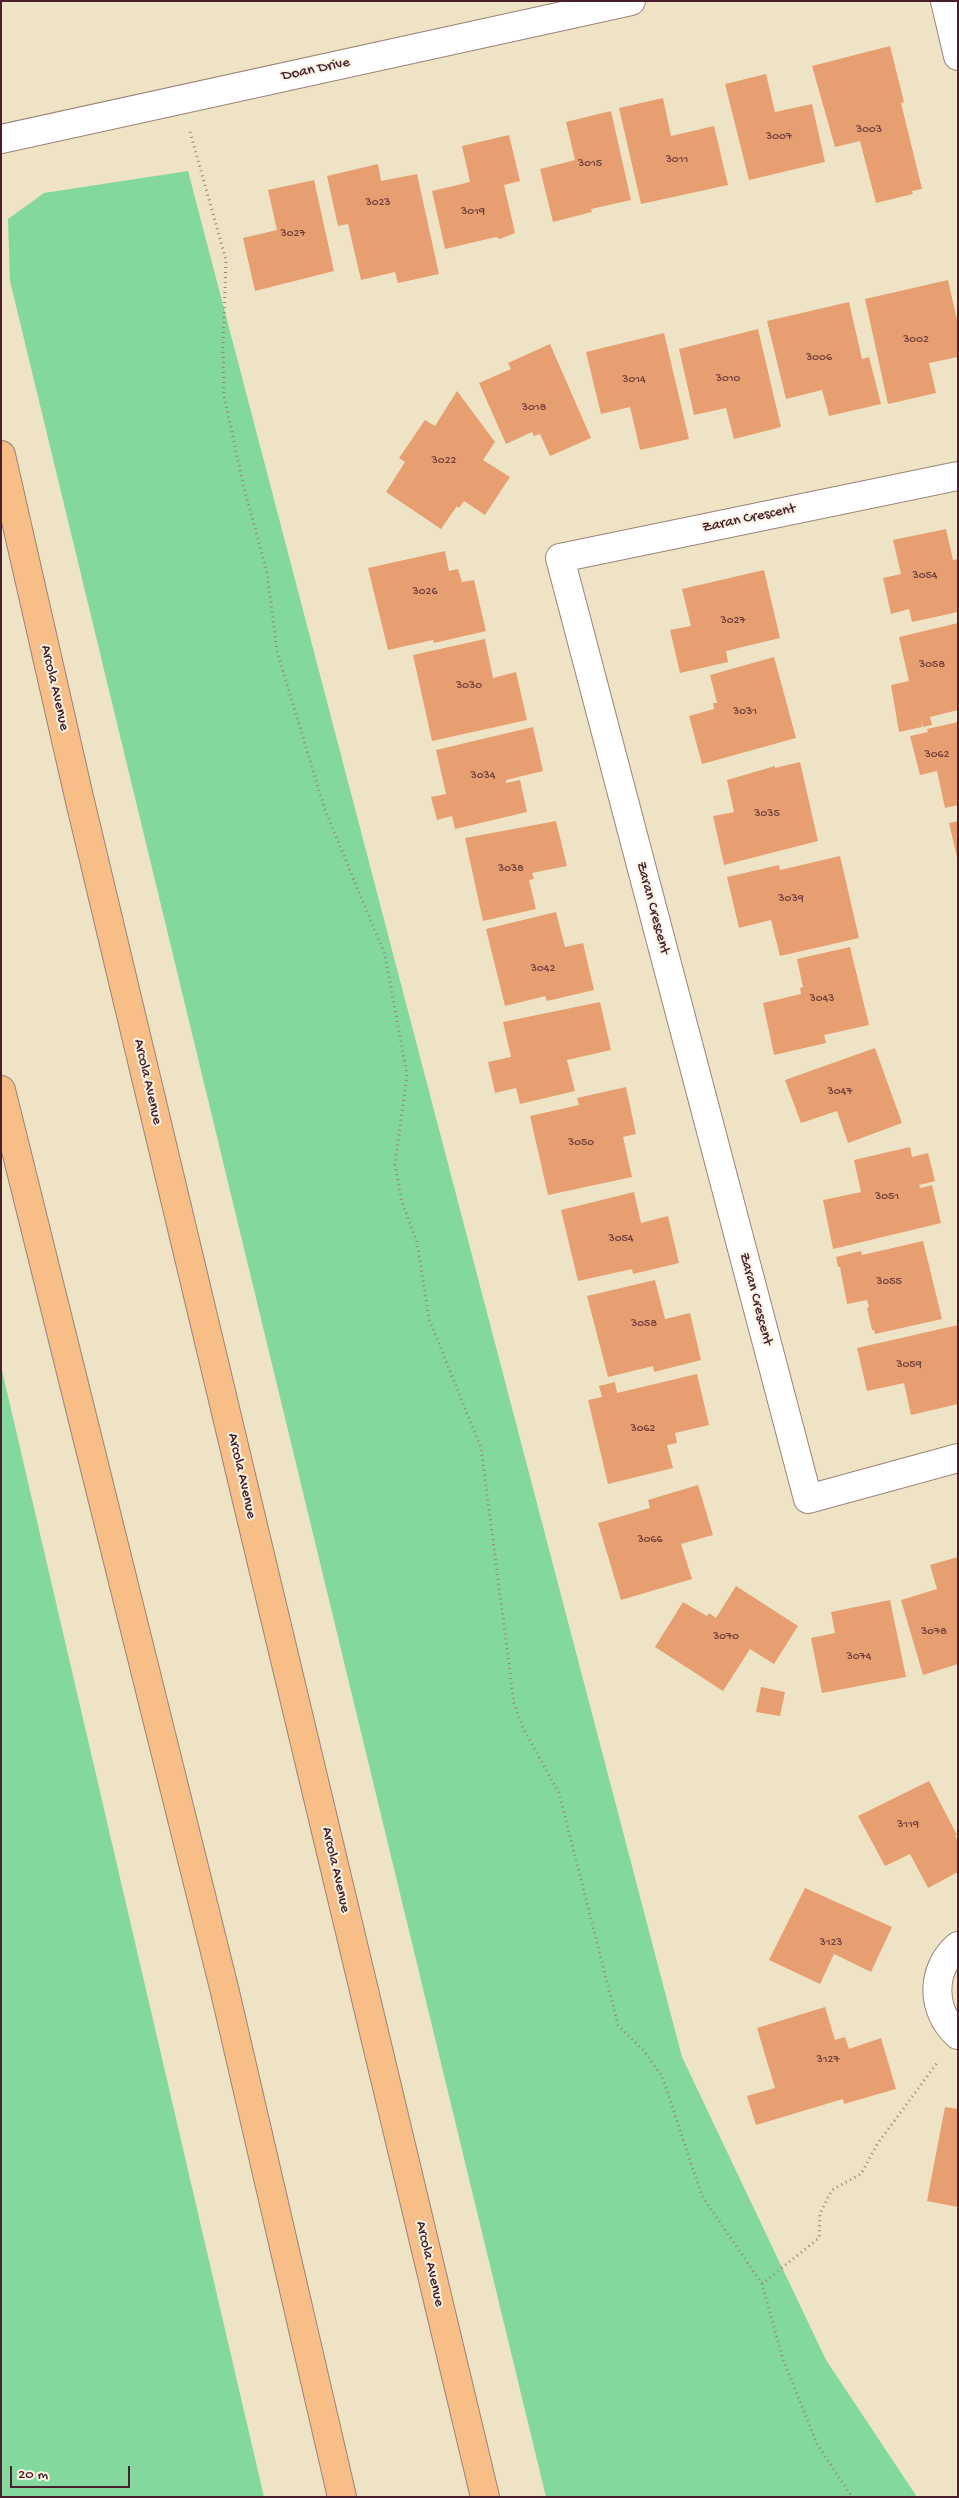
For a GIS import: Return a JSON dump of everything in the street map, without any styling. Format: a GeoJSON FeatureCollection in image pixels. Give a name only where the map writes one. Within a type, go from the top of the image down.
{"type":"FeatureCollection","features":[{"type":"Feature","properties":{"kind":"main road","name":"Arcola Avenue"},"geometry":{"type":"LineString","coordinates":[[1,454],[81,807],[485,2497]]}},
{"type":"Feature","properties":{"kind":"main road"},"geometry":{"type":"LineString","coordinates":[[1,1090],[225,1992],[342,2497]]}},
{"type":"Feature","properties":{"kind":"street","name":"Doan Drive"},"geometry":{"type":"LineString","coordinates":[[1,139],[631,1]]}},
{"type":"Feature","properties":{"kind":"street"},"geometry":{"type":"LineString","coordinates":[[945,1],[958,56]]}},
{"type":"Feature","properties":{"kind":"street","name":"Zaran Crescent"},"geometry":{"type":"LineString","coordinates":[[958,476],[560,558],[808,1500],[958,1458]]}},
{"type":"Feature","properties":{"kind":"street"},"geometry":{"type":"LineString","coordinates":[[958,1946],[950,1953],[940,1970],[936,1990],[939,2010],[948,2027],[958,2035]]}},
{"type":"Feature","properties":{"kind":"path"},"geometry":{"type":"LineString","coordinates":[[183,100],[197,162],[226,260],[223,348],[224,396],[244,488],[267,572],[277,651],[325,810],[385,954],[407,1074],[395,1165],[402,1202],[417,1242],[430,1319],[481,1448],[514,1703],[523,1728],[559,1793],[618,2025],[644,2051],[662,2076],[702,2196],[762,2284],[783,2358],[817,2444],[852,2497]]}},
{"type":"Feature","properties":{"kind":"path"},"geometry":{"type":"LineString","coordinates":[[762,2284],[819,2238],[820,2213],[832,2190],[861,2174],[878,2142],[941,2060]]}},
{"type":"Feature","properties":{"kind":"green space"},"geometry":{"type":"Polygon","coordinates":[[[188,171],[682,2057],[826,2360],[917,2497],[546,2497],[10,281],[8,219],[44,193],[188,171]]]}},
{"type":"Feature","properties":{"kind":"green space"},"geometry":{"type":"Polygon","coordinates":[[[1,1366],[264,2497],[1,2497],[1,1366]]]}},
{"type":"Feature","properties":{"kind":"building"},"geometry":{"type":"Polygon","coordinates":[[[890,46],[904,102],[901,103],[922,189],[912,191],[913,194],[876,203],[860,141],[835,147],[812,66],[890,46]]]}},
{"type":"Feature","properties":{"kind":"building"},"geometry":{"type":"Polygon","coordinates":[[[766,74],[775,112],[812,104],[825,162],[749,180],[725,84],[766,74]]]}},
{"type":"Feature","properties":{"kind":"building"},"geometry":{"type":"Polygon","coordinates":[[[663,98],[671,136],[714,126],[728,185],[641,204],[619,108],[663,98]]]}},
{"type":"Feature","properties":{"kind":"building"},"geometry":{"type":"Polygon","coordinates":[[[611,111],[631,200],[591,209],[592,212],[553,222],[540,169],[575,160],[566,122],[611,111]]]}},
{"type":"Feature","properties":{"kind":"building"},"geometry":{"type":"Polygon","coordinates":[[[509,135],[520,181],[504,185],[515,233],[500,239],[496,237],[445,249],[432,191],[470,182],[462,146],[509,135]]]}},
{"type":"Feature","properties":{"kind":"building"},"geometry":{"type":"Polygon","coordinates":[[[378,164],[381,181],[417,174],[439,274],[398,283],[395,272],[361,280],[348,224],[338,226],[327,176],[378,164]]]}},
{"type":"Feature","properties":{"kind":"building"},"geometry":{"type":"Polygon","coordinates":[[[314,180],[334,271],[255,291],[243,238],[277,230],[268,190],[314,180]]]}},
{"type":"Feature","properties":{"kind":"building"},"geometry":{"type":"Polygon","coordinates":[[[948,280],[958,324],[958,357],[929,363],[936,393],[888,404],[865,299],[948,280]]]}},
{"type":"Feature","properties":{"kind":"building"},"geometry":{"type":"Polygon","coordinates":[[[849,302],[862,359],[869,357],[881,404],[829,416],[822,390],[786,399],[767,321],[849,302]]]}},
{"type":"Feature","properties":{"kind":"building"},"geometry":{"type":"Polygon","coordinates":[[[758,329],[781,427],[734,439],[726,408],[694,415],[679,349],[758,329]]]}},
{"type":"Feature","properties":{"kind":"building"},"geometry":{"type":"Polygon","coordinates":[[[664,333],[689,439],[640,450],[630,407],[601,414],[586,352],[664,333]]]}},
{"type":"Feature","properties":{"kind":"building"},"geometry":{"type":"Polygon","coordinates":[[[550,344],[591,438],[550,456],[540,434],[534,436],[532,432],[506,444],[479,383],[511,369],[508,363],[550,344]]]}},
{"type":"Feature","properties":{"kind":"building"},"geometry":{"type":"Polygon","coordinates":[[[457,391],[495,442],[483,460],[510,477],[485,515],[464,501],[459,508],[457,506],[441,529],[386,492],[405,462],[399,458],[425,420],[435,426],[457,391]]]}},
{"type":"Feature","properties":{"kind":"building"},"geometry":{"type":"Polygon","coordinates":[[[946,529],[953,560],[958,559],[958,612],[912,622],[909,609],[891,614],[883,578],[901,574],[893,540],[946,529]]]}},
{"type":"Feature","properties":{"kind":"building"},"geometry":{"type":"Polygon","coordinates":[[[445,551],[449,571],[458,569],[462,582],[474,580],[486,631],[434,643],[433,640],[388,650],[368,568],[445,551]]]}},
{"type":"Feature","properties":{"kind":"building"},"geometry":{"type":"Polygon","coordinates":[[[764,570],[780,638],[726,651],[728,662],[680,673],[670,630],[691,626],[682,589],[764,570]]]}},
{"type":"Feature","properties":{"kind":"building"},"geometry":{"type":"Polygon","coordinates":[[[958,623],[958,710],[930,717],[932,725],[923,727],[921,719],[922,727],[899,732],[891,685],[909,681],[899,637],[958,623]]]}},
{"type":"Feature","properties":{"kind":"building"},"geometry":{"type":"Polygon","coordinates":[[[485,639],[493,678],[516,672],[527,720],[432,741],[413,655],[485,639]]]}},
{"type":"Feature","properties":{"kind":"building"},"geometry":{"type":"Polygon","coordinates":[[[774,657],[796,738],[702,764],[689,716],[714,709],[713,703],[717,703],[710,675],[774,657]]]}},
{"type":"Feature","properties":{"kind":"building"},"geometry":{"type":"Polygon","coordinates":[[[958,722],[958,805],[945,808],[937,771],[920,775],[910,736],[928,732],[927,729],[958,722]]]}},
{"type":"Feature","properties":{"kind":"building"},"geometry":{"type":"Polygon","coordinates":[[[533,727],[543,771],[506,780],[506,783],[520,780],[527,812],[455,829],[452,816],[437,820],[431,797],[446,794],[436,750],[533,727]]]}},
{"type":"Feature","properties":{"kind":"building"},"geometry":{"type":"Polygon","coordinates":[[[800,762],[818,841],[724,865],[713,816],[734,812],[727,780],[775,766],[775,768],[800,762]]]}},
{"type":"Feature","properties":{"kind":"building"},"geometry":{"type":"Polygon","coordinates":[[[556,821],[567,866],[532,873],[534,879],[529,880],[536,909],[483,921],[465,838],[556,821]]]}},
{"type":"Feature","properties":{"kind":"building"},"geometry":{"type":"Polygon","coordinates":[[[958,821],[958,857],[957,857],[949,823],[958,821]]]}},
{"type":"Feature","properties":{"kind":"building"},"geometry":{"type":"Polygon","coordinates":[[[840,856],[859,938],[780,956],[771,920],[739,928],[727,877],[779,865],[780,870],[840,856]]]}},
{"type":"Feature","properties":{"kind":"building"},"geometry":{"type":"Polygon","coordinates":[[[556,912],[565,947],[583,943],[594,990],[547,1001],[545,996],[505,1006],[486,929],[556,912]]]}},
{"type":"Feature","properties":{"kind":"building"},"geometry":{"type":"Polygon","coordinates":[[[850,947],[869,1025],[824,1035],[826,1043],[774,1055],[763,1003],[801,994],[800,988],[803,987],[797,959],[850,947]]]}},
{"type":"Feature","properties":{"kind":"building"},"geometry":{"type":"Polygon","coordinates":[[[600,1002],[611,1050],[567,1060],[575,1091],[520,1104],[516,1088],[495,1093],[488,1062],[511,1057],[503,1022],[600,1002]]]}},
{"type":"Feature","properties":{"kind":"building"},"geometry":{"type":"Polygon","coordinates":[[[875,1048],[902,1123],[848,1143],[837,1111],[801,1123],[785,1080],[875,1048]]]}},
{"type":"Feature","properties":{"kind":"building"},"geometry":{"type":"Polygon","coordinates":[[[626,1087],[636,1134],[623,1137],[632,1177],[548,1195],[530,1116],[579,1105],[577,1098],[626,1087]]]}},
{"type":"Feature","properties":{"kind":"building"},"geometry":{"type":"Polygon","coordinates":[[[910,1147],[912,1157],[928,1153],[935,1181],[919,1185],[920,1188],[932,1185],[941,1223],[833,1249],[823,1200],[861,1192],[854,1160],[910,1147]]]}},
{"type":"Feature","properties":{"kind":"building"},"geometry":{"type":"Polygon","coordinates":[[[634,1192],[641,1223],[668,1216],[679,1263],[633,1274],[632,1269],[578,1281],[561,1210],[634,1192]]]}},
{"type":"Feature","properties":{"kind":"building"},"geometry":{"type":"Polygon","coordinates":[[[923,1241],[942,1319],[875,1334],[874,1330],[872,1330],[867,1300],[847,1304],[840,1267],[838,1267],[836,1257],[861,1251],[862,1255],[923,1241]]]}},
{"type":"Feature","properties":{"kind":"building"},"geometry":{"type":"Polygon","coordinates":[[[655,1280],[665,1319],[690,1313],[701,1360],[654,1372],[653,1366],[608,1377],[587,1296],[655,1280]]]}},
{"type":"Feature","properties":{"kind":"building"},"geometry":{"type":"Polygon","coordinates":[[[958,1325],[958,1404],[911,1415],[904,1383],[867,1391],[857,1348],[958,1325]]]}},
{"type":"Feature","properties":{"kind":"building"},"geometry":{"type":"Polygon","coordinates":[[[697,1374],[709,1425],[675,1433],[677,1443],[667,1445],[673,1468],[608,1484],[588,1400],[602,1397],[599,1386],[615,1382],[617,1393],[697,1374]]]}},
{"type":"Feature","properties":{"kind":"building"},"geometry":{"type":"Polygon","coordinates":[[[698,1485],[713,1535],[681,1544],[692,1579],[621,1600],[598,1523],[650,1508],[648,1500],[698,1485]]]}},
{"type":"Feature","properties":{"kind":"building"},"geometry":{"type":"Polygon","coordinates":[[[958,1557],[958,1664],[923,1675],[901,1600],[937,1589],[930,1565],[958,1557]]]}},
{"type":"Feature","properties":{"kind":"building"},"geometry":{"type":"Polygon","coordinates":[[[736,1586],[798,1626],[774,1664],[750,1649],[723,1691],[655,1647],[683,1602],[707,1616],[709,1613],[716,1618],[736,1586]]]}},
{"type":"Feature","properties":{"kind":"building"},"geometry":{"type":"Polygon","coordinates":[[[890,1600],[906,1677],[822,1693],[811,1638],[835,1633],[831,1612],[890,1600]]]}},
{"type":"Feature","properties":{"kind":"building"},"geometry":{"type":"Polygon","coordinates":[[[761,1687],[785,1692],[780,1716],[756,1712],[761,1687]]]}},
{"type":"Feature","properties":{"kind":"building"},"geometry":{"type":"Polygon","coordinates":[[[929,1781],[957,1835],[955,1836],[958,1841],[958,1872],[928,1888],[910,1854],[885,1866],[858,1816],[929,1781]]]}},
{"type":"Feature","properties":{"kind":"building"},"geometry":{"type":"Polygon","coordinates":[[[805,1888],[892,1927],[871,1972],[834,1954],[820,1984],[769,1960],[805,1888]]]}},
{"type":"Feature","properties":{"kind":"building"},"geometry":{"type":"Polygon","coordinates":[[[825,2007],[835,2040],[845,2037],[849,2049],[881,2038],[896,2089],[844,2104],[843,2099],[756,2125],[747,2096],[775,2088],[757,2028],[825,2007]]]}},
{"type":"Feature","properties":{"kind":"building"},"geometry":{"type":"Polygon","coordinates":[[[945,2107],[958,2109],[958,2207],[927,2201],[945,2107]]]}}]}
